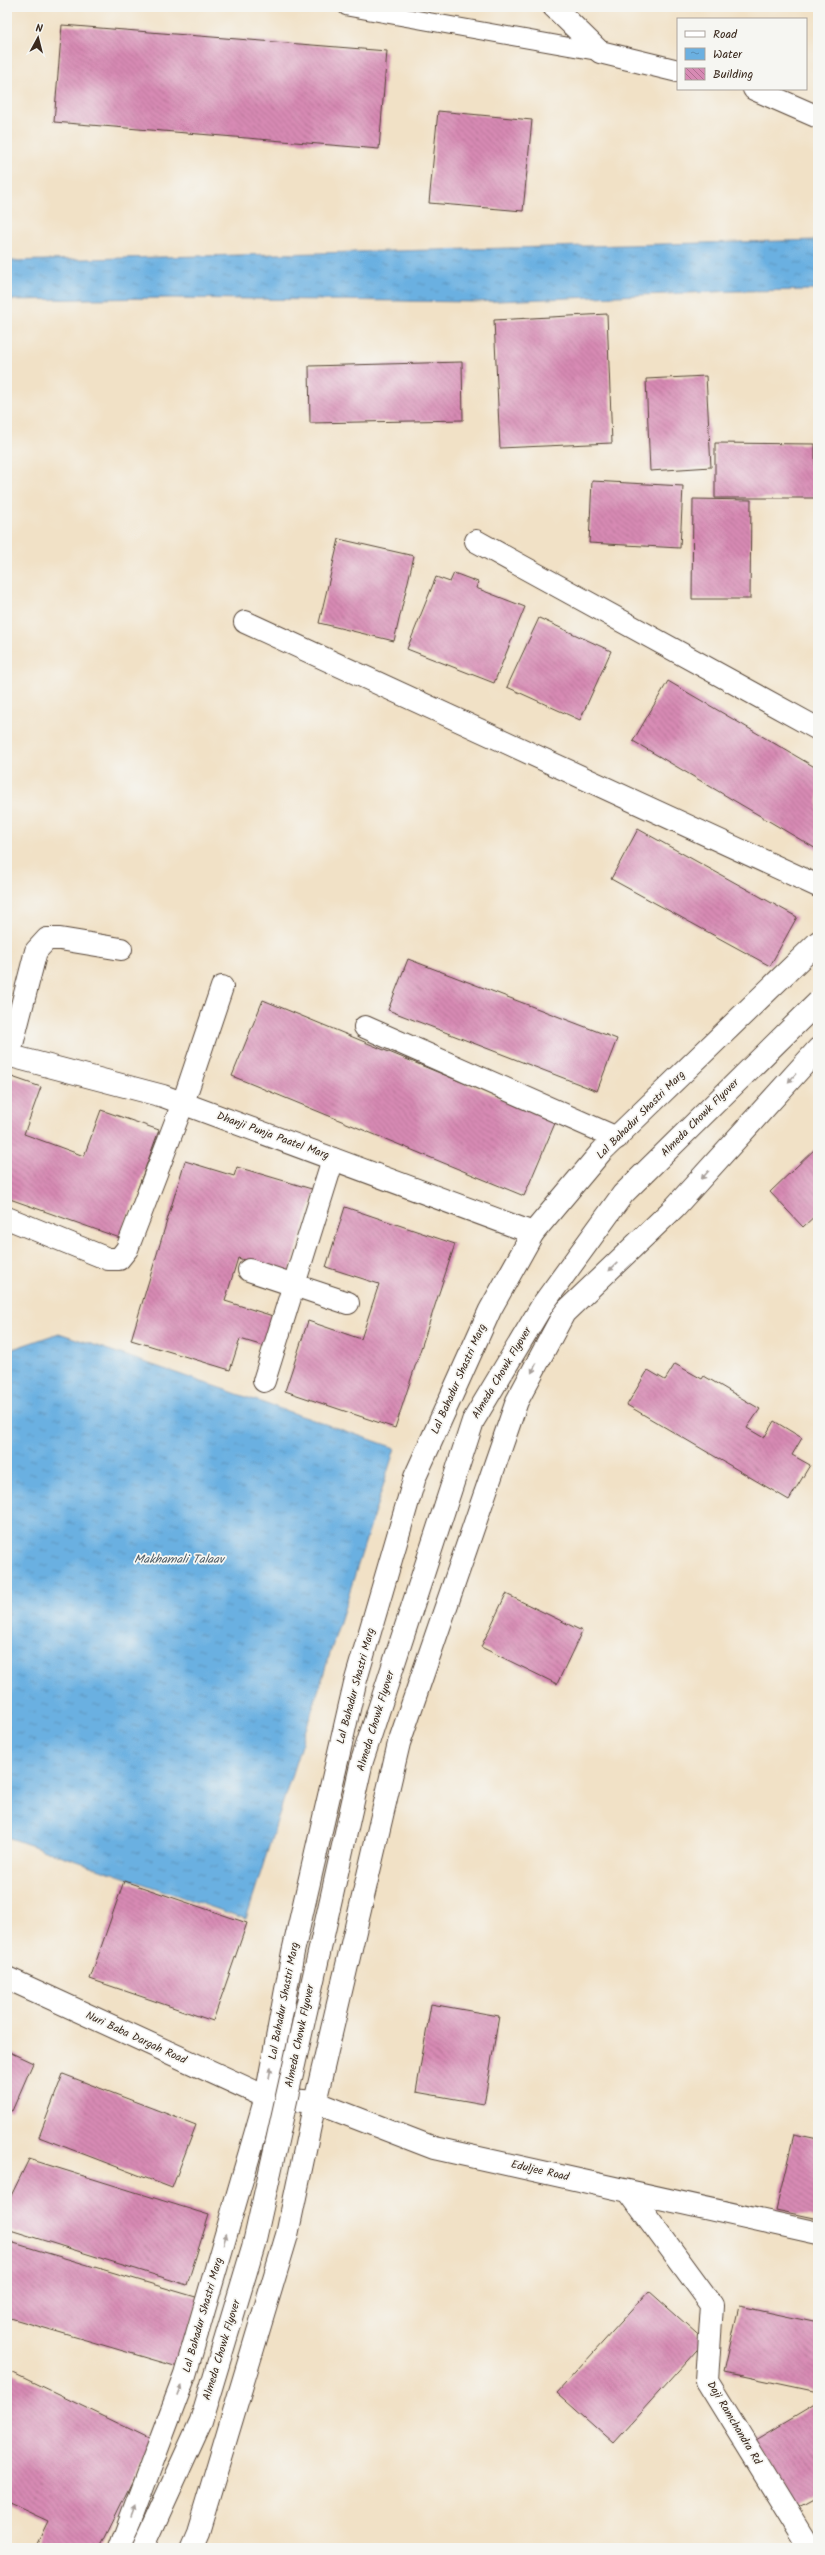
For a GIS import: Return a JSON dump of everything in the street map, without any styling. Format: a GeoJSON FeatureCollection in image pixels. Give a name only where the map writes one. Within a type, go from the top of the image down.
{"type":"FeatureCollection","features":[{"type":"Feature","properties":{"kind":"main road"},"geometry":{"type":"LineString","coordinates":[[554,7],[600,52],[677,70]]}},
{"type":"Feature","properties":{"kind":"main road"},"geometry":{"type":"LineString","coordinates":[[756,90],[818,117]]}},
{"type":"Feature","properties":{"kind":"main road"},"geometry":{"type":"LineString","coordinates":[[476,541],[818,729]]}},
{"type":"Feature","properties":{"kind":"main road"},"geometry":{"type":"LineString","coordinates":[[245,622],[818,886]]}},
{"type":"Feature","properties":{"kind":"main road"},"geometry":{"type":"LineString","coordinates":[[8,1056],[36,951],[47,939],[60,939],[121,949]]}},
{"type":"Feature","properties":{"kind":"main road","name":"Lal Bahadur Shastri Marg"},"geometry":{"type":"LineString","coordinates":[[120,2548],[185,2375],[266,2098],[293,1952],[355,1683],[416,1477],[490,1310],[533,1233],[601,1152],[818,942]]}},
{"type":"Feature","properties":{"kind":"main road"},"geometry":{"type":"LineString","coordinates":[[7,1218],[108,1259],[119,1259],[127,1249],[183,1103],[222,986]]}},
{"type":"Feature","properties":{"kind":"main road","name":"Almeda Chowk Flyover"},"geometry":{"type":"LineString","coordinates":[[144,2548],[200,2421],[253,2248],[362,1761],[473,1421],[543,1304],[623,1194],[818,1002]]}},
{"type":"Feature","properties":{"kind":"main road"},"geometry":{"type":"LineString","coordinates":[[365,1027],[617,1138]]}},
{"type":"Feature","properties":{"kind":"main road"},"geometry":{"type":"LineString","coordinates":[[191,2548],[198,2532],[287,2235],[315,2102],[399,1743],[517,1401],[564,1313],[675,1207],[818,1049]]}},
{"type":"Feature","properties":{"kind":"main road","name":"Dhanji Punja Paatel Marg"},"geometry":{"type":"LineString","coordinates":[[8,1056],[163,1096],[533,1233]]}},
{"type":"Feature","properties":{"kind":"main road"},"geometry":{"type":"LineString","coordinates":[[264,1381],[333,1159]]}},
{"type":"Feature","properties":{"kind":"main road"},"geometry":{"type":"LineString","coordinates":[[249,1270],[348,1303]]}},
{"type":"Feature","properties":{"kind":"main road","name":"Nuri Baba Dargah Road"},"geometry":{"type":"LineString","coordinates":[[7,1978],[266,2098]]}},
{"type":"Feature","properties":{"kind":"main road","name":"Eduljee Road"},"geometry":{"type":"LineString","coordinates":[[266,2098],[315,2102],[434,2148],[818,2233]]}},
{"type":"Feature","properties":{"kind":"main road","name":"Daji Ramchandra Rd"},"geometry":{"type":"LineString","coordinates":[[630,2192],[712,2305],[706,2381],[810,2548]]}},
{"type":"Feature","properties":{"kind":"lane"},"geometry":{"type":"LineString","coordinates":[[347,7],[600,52]]}},
{"type":"Feature","properties":{"kind":"water"},"geometry":{"type":"Polygon","coordinates":[[[818,240],[818,290],[736,291],[474,302],[171,298],[7,300],[7,261],[818,240]]]}},
{"type":"Feature","properties":{"kind":"water","name":"Makhamali Talaav"},"geometry":{"type":"Polygon","coordinates":[[[59,1333],[395,1448],[246,1919],[7,1837],[7,1351],[59,1333]]]}},
{"type":"Feature","properties":{"kind":"building"},"geometry":{"type":"Polygon","coordinates":[[[62,25],[387,51],[379,149],[54,122],[62,25]]]}},
{"type":"Feature","properties":{"kind":"building"},"geometry":{"type":"Polygon","coordinates":[[[438,111],[532,120],[523,211],[429,203],[438,111]]]}},
{"type":"Feature","properties":{"kind":"building"},"geometry":{"type":"Polygon","coordinates":[[[607,314],[612,443],[500,448],[494,320],[607,314]]]}},
{"type":"Feature","properties":{"kind":"building"},"geometry":{"type":"Polygon","coordinates":[[[462,362],[463,420],[310,423],[309,366],[462,362]]]}},
{"type":"Feature","properties":{"kind":"building"},"geometry":{"type":"Polygon","coordinates":[[[706,376],[711,467],[650,471],[646,379],[706,376]]]}},
{"type":"Feature","properties":{"kind":"building"},"geometry":{"type":"Polygon","coordinates":[[[715,443],[815,444],[815,498],[715,498],[715,443]]]}},
{"type":"Feature","properties":{"kind":"building"},"geometry":{"type":"Polygon","coordinates":[[[592,481],[683,486],[680,548],[589,543],[592,481]]]}},
{"type":"Feature","properties":{"kind":"building"},"geometry":{"type":"Polygon","coordinates":[[[693,499],[751,500],[750,599],[692,599],[693,499]]]}},
{"type":"Feature","properties":{"kind":"building"},"geometry":{"type":"Polygon","coordinates":[[[339,539],[414,556],[394,641],[319,623],[339,539]]]}},
{"type":"Feature","properties":{"kind":"building"},"geometry":{"type":"Polygon","coordinates":[[[454,573],[478,582],[476,588],[525,607],[494,683],[407,649],[436,577],[450,582],[454,573]]]}},
{"type":"Feature","properties":{"kind":"building"},"geometry":{"type":"Polygon","coordinates":[[[539,618],[611,651],[580,720],[507,687],[539,618]]]}},
{"type":"Feature","properties":{"kind":"building"},"geometry":{"type":"Polygon","coordinates":[[[668,681],[818,769],[818,850],[633,741],[668,681]]]}},
{"type":"Feature","properties":{"kind":"building"},"geometry":{"type":"Polygon","coordinates":[[[638,829],[797,917],[770,966],[611,879],[638,829]]]}},
{"type":"Feature","properties":{"kind":"building"},"geometry":{"type":"Polygon","coordinates":[[[408,959],[617,1039],[597,1091],[388,1010],[408,959]]]}},
{"type":"Feature","properties":{"kind":"building"},"geometry":{"type":"Polygon","coordinates":[[[263,1000],[556,1121],[524,1196],[232,1076],[263,1000]]]}},
{"type":"Feature","properties":{"kind":"building"},"geometry":{"type":"Polygon","coordinates":[[[12,1077],[41,1087],[24,1134],[84,1156],[101,1110],[159,1130],[120,1238],[7,1198],[7,1090],[12,1077]]]}},
{"type":"Feature","properties":{"kind":"building"},"geometry":{"type":"Polygon","coordinates":[[[818,1146],[818,1213],[803,1227],[770,1192],[818,1146]]]}},
{"type":"Feature","properties":{"kind":"building"},"geometry":{"type":"Polygon","coordinates":[[[185,1161],[234,1176],[237,1167],[315,1190],[289,1274],[238,1258],[225,1301],[276,1317],[267,1347],[240,1339],[230,1370],[131,1340],[185,1161]]]}},
{"type":"Feature","properties":{"kind":"building"},"geometry":{"type":"Polygon","coordinates":[[[345,1207],[455,1244],[395,1428],[285,1391],[308,1321],[361,1339],[379,1284],[326,1267],[345,1207]]]}},
{"type":"Feature","properties":{"kind":"building"},"geometry":{"type":"Polygon","coordinates":[[[675,1364],[702,1379],[704,1376],[760,1409],[747,1428],[764,1438],[774,1421],[802,1438],[792,1455],[810,1465],[789,1500],[627,1405],[648,1370],[665,1380],[675,1364]]]}},
{"type":"Feature","properties":{"kind":"building"},"geometry":{"type":"Polygon","coordinates":[[[506,1594],[582,1631],[557,1684],[481,1647],[506,1594]]]}},
{"type":"Feature","properties":{"kind":"building"},"geometry":{"type":"Polygon","coordinates":[[[124,1881],[247,1923],[213,2021],[90,1979],[124,1881]]]}},
{"type":"Feature","properties":{"kind":"building"},"geometry":{"type":"Polygon","coordinates":[[[431,2004],[499,2016],[484,2104],[416,2092],[431,2004]]]}},
{"type":"Feature","properties":{"kind":"building"},"geometry":{"type":"Polygon","coordinates":[[[7,2051],[33,2063],[12,2111],[7,2109],[7,2051]]]}},
{"type":"Feature","properties":{"kind":"building"},"geometry":{"type":"Polygon","coordinates":[[[63,2074],[196,2125],[172,2188],[39,2137],[63,2074]]]}},
{"type":"Feature","properties":{"kind":"building"},"geometry":{"type":"Polygon","coordinates":[[[794,2134],[818,2139],[818,2219],[776,2210],[794,2134]]]}},
{"type":"Feature","properties":{"kind":"building"},"geometry":{"type":"Polygon","coordinates":[[[29,2159],[209,2215],[187,2285],[7,2229],[7,2204],[29,2159]]]}},
{"type":"Feature","properties":{"kind":"building"},"geometry":{"type":"Polygon","coordinates":[[[7,2241],[199,2298],[178,2367],[7,2317],[7,2241]]]}},
{"type":"Feature","properties":{"kind":"building"},"geometry":{"type":"Polygon","coordinates":[[[649,2291],[705,2341],[613,2443],[557,2393],[649,2291]]]}},
{"type":"Feature","properties":{"kind":"building"},"geometry":{"type":"Polygon","coordinates":[[[739,2306],[818,2323],[818,2392],[724,2372],[739,2306]]]}},
{"type":"Feature","properties":{"kind":"building"},"geometry":{"type":"Polygon","coordinates":[[[7,2370],[153,2440],[100,2548],[35,2548],[48,2521],[7,2502],[7,2370]]]}},
{"type":"Feature","properties":{"kind":"building"},"geometry":{"type":"Polygon","coordinates":[[[818,2403],[818,2496],[796,2508],[756,2440],[818,2403]]]}}]}
